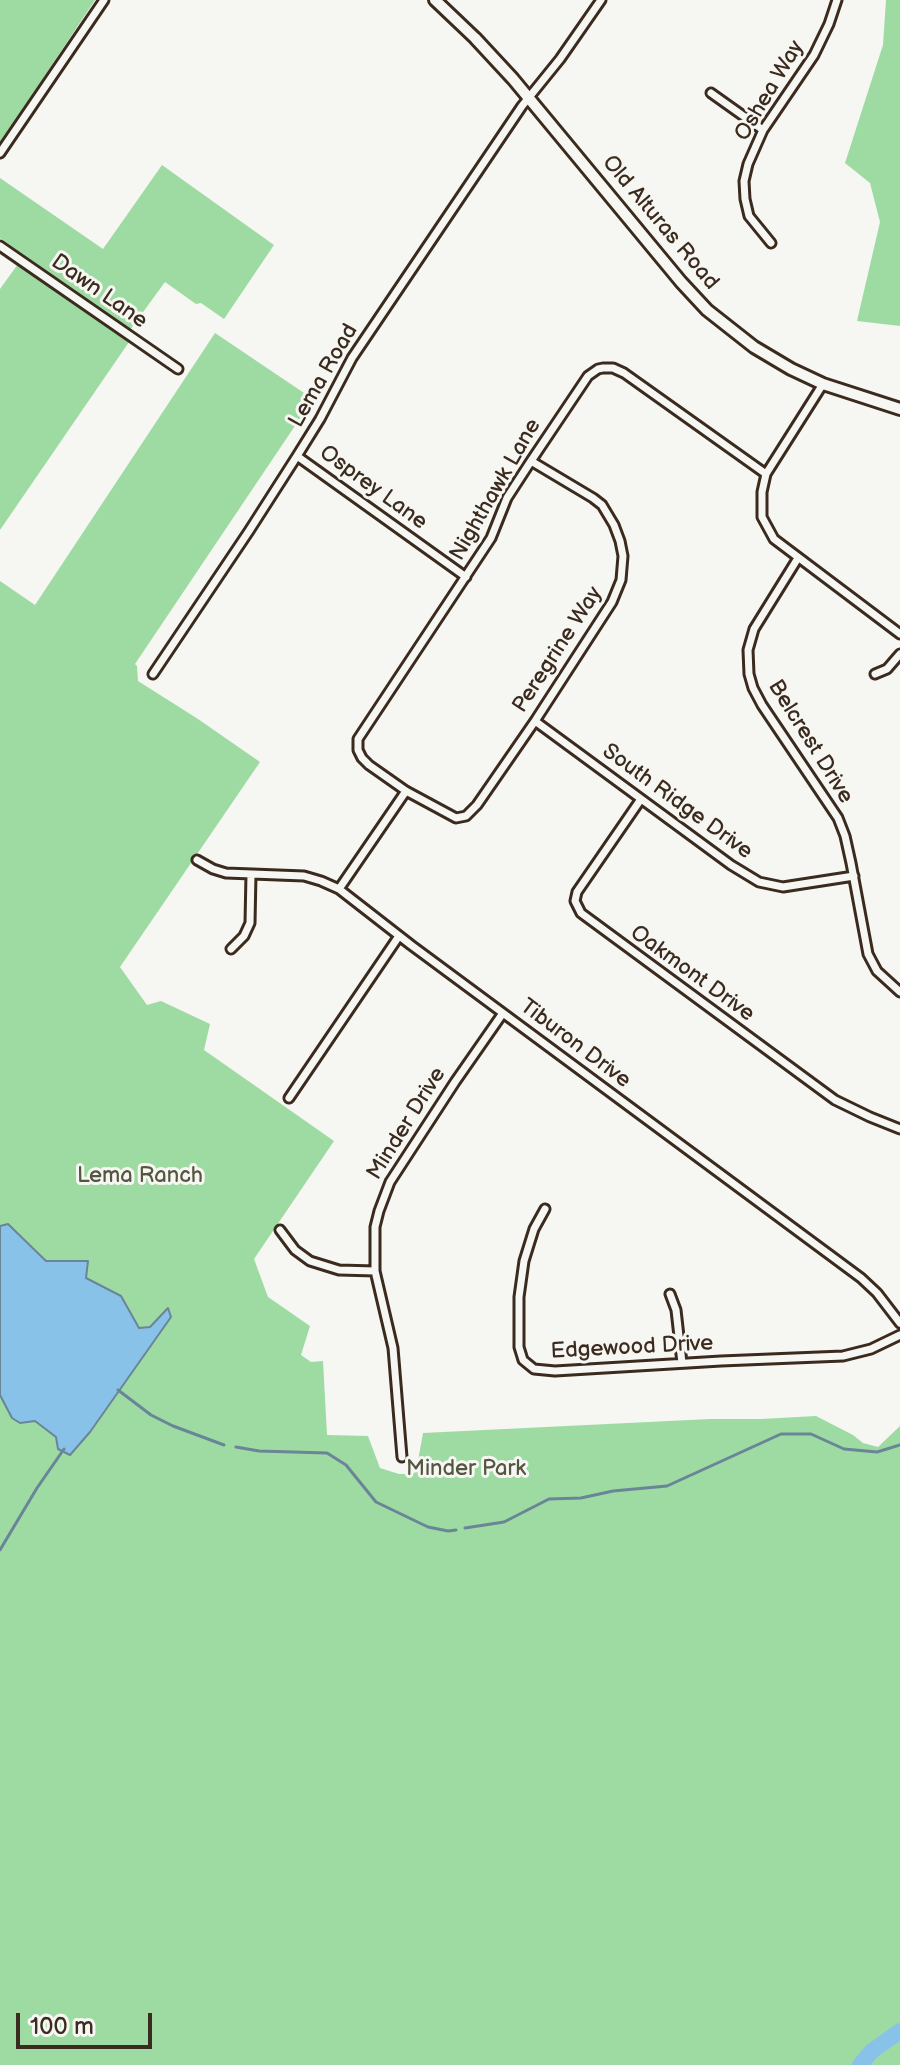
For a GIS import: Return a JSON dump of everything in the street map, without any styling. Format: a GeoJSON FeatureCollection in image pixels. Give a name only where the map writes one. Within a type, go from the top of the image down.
{"type":"FeatureCollection","features":[{"type":"Feature","properties":{"kind":"main road","name":"Old Alturas Road"},"geometry":{"type":"LineString","coordinates":[[435,0],[485,48],[529,98],[707,310],[754,347],[782,364],[823,384],[900,409]]}},
{"type":"Feature","properties":{"kind":"street"},"geometry":{"type":"LineString","coordinates":[[0,153],[104,0]]}},
{"type":"Feature","properties":{"kind":"street","name":"Lema Road"},"geometry":{"type":"LineString","coordinates":[[153,674],[297,456],[352,358],[529,98],[601,0]]}},
{"type":"Feature","properties":{"kind":"street","name":"Oshea Way"},"geometry":{"type":"LineString","coordinates":[[771,243],[749,216],[744,181],[748,164],[763,130],[814,55],[837,0]]}},
{"type":"Feature","properties":{"kind":"street"},"geometry":{"type":"LineString","coordinates":[[711,93],[763,130]]}},
{"type":"Feature","properties":{"kind":"street","name":"Dawn Lane"},"geometry":{"type":"LineString","coordinates":[[0,246],[178,369]]}},
{"type":"Feature","properties":{"kind":"street","name":"Nighthawk Lane"},"geometry":{"type":"LineString","coordinates":[[406,791],[362,758],[358,739],[491,538],[507,498],[588,376],[598,369],[609,368],[624,373],[766,474]]}},
{"type":"Feature","properties":{"kind":"street"},"geometry":{"type":"LineString","coordinates":[[823,384],[766,474],[761,498],[764,521],[774,539],[900,634]]}},
{"type":"Feature","properties":{"kind":"street","name":"Osprey Lane"},"geometry":{"type":"LineString","coordinates":[[297,456],[466,577]]}},
{"type":"Feature","properties":{"kind":"street","name":"Peregrine Way"},"geometry":{"type":"LineString","coordinates":[[406,791],[451,817],[466,816],[477,805],[535,721],[618,589],[623,567],[620,541],[602,505],[531,461]]}},
{"type":"Feature","properties":{"kind":"street","name":"Belcrest Drive"},"geometry":{"type":"LineString","coordinates":[[798,558],[754,629],[747,666],[762,705],[838,818],[845,836],[870,959],[882,977],[900,992]]}},
{"type":"Feature","properties":{"kind":"street"},"geometry":{"type":"LineString","coordinates":[[875,674],[887,669],[900,654]]}},
{"type":"Feature","properties":{"kind":"street","name":"South Ridge Drive"},"geometry":{"type":"LineString","coordinates":[[535,721],[731,865],[759,882],[783,887],[854,876]]}},
{"type":"Feature","properties":{"kind":"street"},"geometry":{"type":"LineString","coordinates":[[339,889],[406,791]]}},
{"type":"Feature","properties":{"kind":"street","name":"Oakmont Drive"},"geometry":{"type":"LineString","coordinates":[[641,799],[577,892],[575,901],[581,913],[835,1100],[900,1129]]}},
{"type":"Feature","properties":{"kind":"street","name":"Tiburon Drive"},"geometry":{"type":"LineString","coordinates":[[197,860],[233,874],[304,876],[339,889],[861,1278],[886,1303],[900,1323]]}},
{"type":"Feature","properties":{"kind":"street"},"geometry":{"type":"LineString","coordinates":[[231,949],[244,936],[250,923],[251,874]]}},
{"type":"Feature","properties":{"kind":"street"},"geometry":{"type":"LineString","coordinates":[[289,1098],[399,936]]}},
{"type":"Feature","properties":{"kind":"street","name":"Minder Drive"},"geometry":{"type":"LineString","coordinates":[[402,1457],[393,1348],[375,1271],[375,1227],[390,1182],[503,1013]]}},
{"type":"Feature","properties":{"kind":"street","name":"Edgewood Drive"},"geometry":{"type":"LineString","coordinates":[[545,1209],[530,1241],[521,1278],[519,1347],[526,1364],[534,1369],[555,1371],[843,1356],[900,1335]]}},
{"type":"Feature","properties":{"kind":"street"},"geometry":{"type":"LineString","coordinates":[[280,1230],[295,1250],[315,1263],[347,1271],[375,1271]]}},
{"type":"Feature","properties":{"kind":"street"},"geometry":{"type":"LineString","coordinates":[[670,1294],[676,1310],[682,1363]]}},
{"type":"Feature","properties":{"kind":"green space"},"geometry":{"type":"Polygon","coordinates":[[[0,0],[95,0],[0,143],[0,0]]]}},
{"type":"Feature","properties":{"kind":"green space"},"geometry":{"type":"Polygon","coordinates":[[[886,0],[900,0],[900,326],[857,321],[880,222],[870,183],[845,163],[883,45],[886,0]]]}},
{"type":"Feature","properties":{"kind":"green space"},"geometry":{"type":"Polygon","coordinates":[[[162,165],[274,245],[224,319],[165,282],[130,330],[0,238],[0,178],[103,249],[162,165]]]}},
{"type":"Feature","properties":{"kind":"green space"},"geometry":{"type":"Polygon","coordinates":[[[18,264],[129,342],[0,530],[0,289],[18,264]]]}},
{"type":"Feature","properties":{"kind":"green space"},"geometry":{"type":"Polygon","coordinates":[[[215,333],[313,399],[135,664],[138,681],[260,762],[120,967],[147,1005],[161,1001],[210,1024],[204,1050],[334,1141],[254,1259],[268,1297],[310,1326],[301,1355],[311,1362],[323,1361],[327,1435],[368,1436],[380,1468],[399,1474],[416,1472],[423,1433],[816,1416],[863,1443],[878,1447],[900,1426],[900,2065],[0,2065],[0,581],[35,605],[215,333]]]}},
{"type":"Feature","properties":{"kind":"water"},"geometry":{"type":"Polygon","coordinates":[[[8,1224],[46,1261],[88,1261],[86,1278],[121,1296],[139,1328],[150,1327],[168,1308],[171,1317],[90,1432],[70,1455],[58,1449],[56,1437],[35,1421],[20,1423],[12,1418],[0,1395],[0,1226],[8,1224]]]}},
{"type":"Feature","properties":{"kind":"waterway"},"geometry":{"type":"LineString","coordinates":[[118,1390],[151,1415],[224,1445]]}},
{"type":"Feature","properties":{"kind":"waterway"},"geometry":{"type":"LineString","coordinates":[[465,1528],[504,1522],[549,1499],[581,1498],[613,1491],[667,1486],[781,1434],[811,1434],[844,1449],[877,1452],[900,1445]]}},
{"type":"Feature","properties":{"kind":"waterway"},"geometry":{"type":"LineString","coordinates":[[236,1447],[259,1451],[327,1453],[346,1465],[376,1502],[428,1527],[456,1530]]}},
{"type":"Feature","properties":{"kind":"waterway"},"geometry":{"type":"LineString","coordinates":[[0,1550],[64,1449]]}},
{"type":"Feature","properties":{"kind":"waterway"},"geometry":{"type":"LineString","coordinates":[[860,2065],[872,2051],[900,2031]]}},
{"type":"Feature","properties":{"kind":"park label","name":"Lema Ranch"},"geometry":{"type":"Point","coordinates":[140,1176]}},
{"type":"Feature","properties":{"kind":"park label","name":"Minder Park"},"geometry":{"type":"Point","coordinates":[466,1469]}}]}
